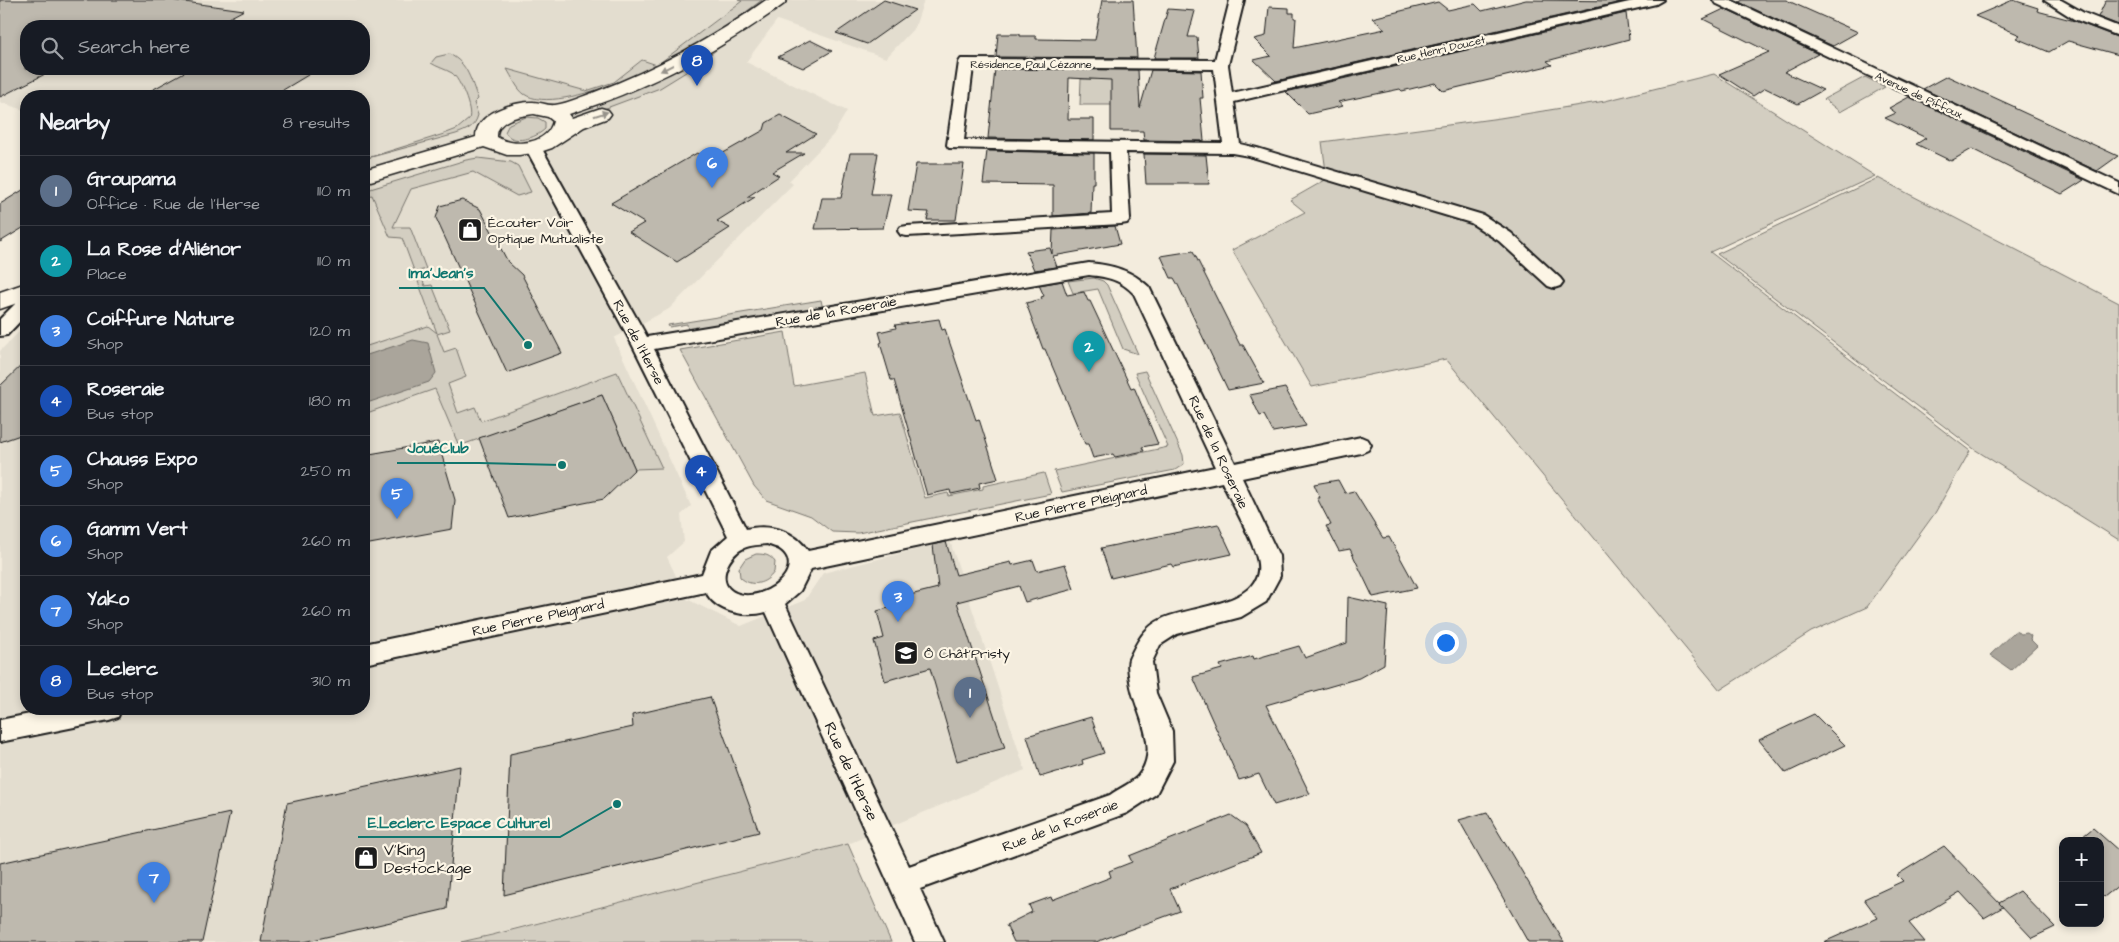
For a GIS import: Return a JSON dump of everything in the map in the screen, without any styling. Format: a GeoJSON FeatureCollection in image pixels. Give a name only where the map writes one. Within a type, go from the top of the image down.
{"type":"FeatureCollection","features":[{"type":"Feature","properties":{"kind":"street"},"geometry":{"type":"LineString","coordinates":[[1232,148],[1221,65],[1237,0]]}},
{"type":"Feature","properties":{"kind":"street","name":"Rue Henri Doucet"},"geometry":{"type":"LineString","coordinates":[[1226,99],[1656,0]]}},
{"type":"Feature","properties":{"kind":"street","name":"Avenue de Piffoux"},"geometry":{"type":"LineString","coordinates":[[1720,0],[2119,188]]}},
{"type":"Feature","properties":{"kind":"street"},"geometry":{"type":"LineString","coordinates":[[2051,0],[2079,16],[2119,32]]}},
{"type":"Feature","properties":{"kind":"street"},"geometry":{"type":"LineString","coordinates":[[673,86],[713,60],[774,4]]}},
{"type":"Feature","properties":{"kind":"street"},"geometry":{"type":"LineString","coordinates":[[628,106],[577,123],[550,140],[533,147],[509,150],[499,148],[487,140],[485,134],[487,128],[500,117],[510,112],[534,108],[555,112],[609,94],[654,75],[703,50],[774,4]]}},
{"type":"Feature","properties":{"kind":"street","name":"Résidence Paul Cézanne"},"geometry":{"type":"LineString","coordinates":[[1221,65],[966,62],[955,145],[1232,148],[1251,151],[1477,219],[1505,237],[1554,282]]}},
{"type":"Feature","properties":{"kind":"street"},"geometry":{"type":"LineString","coordinates":[[555,112],[563,120],[561,130],[557,135]]}},
{"type":"Feature","properties":{"kind":"street"},"geometry":{"type":"LineString","coordinates":[[370,175],[487,140]]}},
{"type":"Feature","properties":{"kind":"street","name":"Rue de l'Herse"},"geometry":{"type":"LineString","coordinates":[[533,147],[642,344],[740,540]]}},
{"type":"Feature","properties":{"kind":"street"},"geometry":{"type":"LineString","coordinates":[[907,231],[1121,219],[1118,147]]}},
{"type":"Feature","properties":{"kind":"street","name":"Rue de la Roseraie"},"geometry":{"type":"LineString","coordinates":[[642,344],[1089,269],[1113,271],[1132,280],[1142,291],[1268,556],[1269,576],[1258,594],[1233,610],[1170,626],[1152,638],[1140,662],[1144,693],[1159,732],[1160,761],[1147,785],[1118,804],[903,882]]}},
{"type":"Feature","properties":{"kind":"street"},"geometry":{"type":"LineString","coordinates":[[0,301],[20,293]]}},
{"type":"Feature","properties":{"kind":"street"},"geometry":{"type":"LineString","coordinates":[[0,330],[20,310]]}},
{"type":"Feature","properties":{"kind":"street","name":"Rue Pierre Pleignard"},"geometry":{"type":"LineString","coordinates":[[800,562],[1361,445]]}},
{"type":"Feature","properties":{"kind":"street"},"geometry":{"type":"LineString","coordinates":[[768,535],[780,538],[794,548],[800,562],[799,573],[794,584],[772,600],[753,604],[734,603],[724,598],[717,590],[713,581],[713,569],[718,558],[728,547],[740,540],[768,535]]}},
{"type":"Feature","properties":{"kind":"street","name":"Rue Pierre Pleignard"},"geometry":{"type":"LineString","coordinates":[[370,653],[713,581]]}},
{"type":"Feature","properties":{"kind":"street","name":"Rue de l'Herse"},"geometry":{"type":"LineString","coordinates":[[772,600],[930,942]]}},
{"type":"Feature","properties":{"kind":"street"},"geometry":{"type":"LineString","coordinates":[[0,731],[79,715]]}},
{"type":"Feature","properties":{"kind":"shaded area"},"geometry":{"type":"Polygon","coordinates":[[[0,0],[924,0],[915,27],[886,58],[777,20],[746,62],[847,111],[833,135],[789,181],[793,184],[669,309],[614,338],[691,506],[681,515],[684,542],[667,557],[687,599],[741,626],[805,600],[823,573],[950,541],[1025,770],[848,844],[461,942],[0,942],[0,351],[20,331],[20,715],[370,715],[370,90],[20,90],[20,109],[0,102],[0,0]]]}},
{"type":"Feature","properties":{"kind":"shaded area"},"geometry":{"type":"Polygon","coordinates":[[[738,0],[762,0],[703,42],[658,64],[742,1],[738,0]]]}},
{"type":"Feature","properties":{"kind":"shaded area"},"geometry":{"type":"Polygon","coordinates":[[[719,46],[694,67],[660,88],[601,110],[595,104],[719,46]]]}},
{"type":"Feature","properties":{"kind":"shaded area"},"geometry":{"type":"Polygon","coordinates":[[[449,54],[465,67],[478,99],[474,103],[478,115],[477,119],[473,125],[456,134],[370,157],[457,129],[469,119],[469,109],[462,88],[452,73],[431,63],[436,57],[449,54]]]}},
{"type":"Feature","properties":{"kind":"shaded area"},"geometry":{"type":"Polygon","coordinates":[[[642,60],[657,65],[593,91],[565,98],[541,99],[521,92],[507,69],[586,91],[614,82],[642,60]]]}},
{"type":"Feature","properties":{"kind":"shaded area"},"geometry":{"type":"Polygon","coordinates":[[[1120,73],[1121,105],[1080,105],[1081,79],[1092,79],[1120,73]]]}},
{"type":"Feature","properties":{"kind":"shaded area"},"geometry":{"type":"Polygon","coordinates":[[[1714,74],[1875,176],[1710,252],[1970,451],[1935,513],[1867,607],[1811,632],[1720,690],[1446,359],[1312,387],[1232,250],[1305,212],[1290,200],[1327,179],[1322,142],[1500,118],[1605,101],[1714,74]]]}},
{"type":"Feature","properties":{"kind":"shaded area"},"geometry":{"type":"Polygon","coordinates":[[[1865,77],[1885,87],[1840,112],[1824,99],[1865,77]]]}},
{"type":"Feature","properties":{"kind":"shaded area"},"geometry":{"type":"Polygon","coordinates":[[[526,117],[538,118],[545,122],[545,129],[530,138],[519,140],[513,139],[505,132],[509,124],[526,117]]]}},
{"type":"Feature","properties":{"kind":"shaded area"},"geometry":{"type":"Polygon","coordinates":[[[478,158],[511,162],[518,166],[531,192],[517,196],[473,172],[411,189],[393,227],[410,227],[426,269],[419,271],[425,286],[432,285],[450,330],[437,334],[444,352],[456,348],[466,377],[448,384],[458,413],[475,407],[481,421],[617,372],[662,468],[635,469],[602,395],[459,446],[435,389],[370,412],[370,345],[428,326],[437,333],[402,238],[390,237],[372,195],[370,196],[370,189],[478,158]]]}},
{"type":"Feature","properties":{"kind":"shaded area"},"geometry":{"type":"Polygon","coordinates":[[[1878,178],[2119,303],[2119,540],[1974,449],[1717,254],[1878,178]]]}},
{"type":"Feature","properties":{"kind":"shaded area"},"geometry":{"type":"Polygon","coordinates":[[[1094,278],[1103,281],[1107,285],[1138,354],[1123,349],[1098,289],[1073,293],[1068,281],[1094,278]]]}},
{"type":"Feature","properties":{"kind":"shaded area"},"geometry":{"type":"Polygon","coordinates":[[[821,300],[823,309],[688,332],[687,324],[669,327],[668,325],[821,300]]]}},
{"type":"Feature","properties":{"kind":"shaded area"},"geometry":{"type":"Polygon","coordinates":[[[785,332],[794,386],[865,373],[875,416],[900,412],[925,498],[948,493],[949,496],[983,489],[983,486],[1044,473],[1051,494],[858,533],[832,532],[811,516],[766,500],[754,486],[680,350],[785,332]]]}},
{"type":"Feature","properties":{"kind":"shaded area"},"geometry":{"type":"Polygon","coordinates":[[[413,340],[428,343],[436,373],[429,382],[370,402],[370,354],[413,340]]]}},
{"type":"Feature","properties":{"kind":"shaded area"},"geometry":{"type":"Polygon","coordinates":[[[1145,371],[1183,455],[1184,464],[1175,470],[1062,492],[1054,471],[1168,447],[1135,373],[1145,371]]]}},
{"type":"Feature","properties":{"kind":"shaded area"},"geometry":{"type":"Polygon","coordinates":[[[756,554],[767,555],[775,562],[774,572],[763,582],[749,583],[740,577],[739,568],[745,559],[756,554]]]}},
{"type":"Feature","properties":{"kind":"shaded area"},"geometry":{"type":"Polygon","coordinates":[[[2015,631],[2021,634],[2027,633],[2037,646],[2011,670],[1990,655],[2015,631]]]}},
{"type":"Feature","properties":{"kind":"shaded area"},"geometry":{"type":"Polygon","coordinates":[[[848,844],[891,942],[461,942],[492,935],[848,844]]]}},
{"type":"Feature","properties":{"kind":"building"},"geometry":{"type":"Polygon","coordinates":[[[0,0],[170,0],[244,10],[225,20],[20,20],[20,75],[43,75],[0,97],[0,0]]]}},
{"type":"Feature","properties":{"kind":"building"},"geometry":{"type":"Polygon","coordinates":[[[884,0],[915,10],[867,44],[836,33],[884,0]]]}},
{"type":"Feature","properties":{"kind":"building"},"geometry":{"type":"Polygon","coordinates":[[[1102,0],[1133,0],[1137,58],[996,57],[998,34],[1036,36],[1036,39],[1095,40],[1102,0]]]}},
{"type":"Feature","properties":{"kind":"building"},"geometry":{"type":"Polygon","coordinates":[[[1526,0],[1625,1],[1276,81],[1254,60],[1271,56],[1254,39],[1266,36],[1269,7],[1289,8],[1289,13],[1294,13],[1294,18],[1296,18],[1294,48],[1385,29],[1372,18],[1438,2],[1448,10],[1475,4],[1482,11],[1526,0]]]}},
{"type":"Feature","properties":{"kind":"building"},"geometry":{"type":"Polygon","coordinates":[[[1743,0],[1786,0],[1858,32],[1833,46],[1739,2],[1743,0]]]}},
{"type":"Feature","properties":{"kind":"building"},"geometry":{"type":"Polygon","coordinates":[[[2013,0],[2038,8],[2037,11],[2075,21],[2119,38],[2119,55],[2068,41],[2049,52],[2016,38],[2020,35],[1975,16],[2013,0]]]}},
{"type":"Feature","properties":{"kind":"building"},"geometry":{"type":"Polygon","coordinates":[[[2106,0],[2119,0],[2119,25],[2098,17],[2106,0]]]}},
{"type":"Feature","properties":{"kind":"building"},"geometry":{"type":"Polygon","coordinates":[[[1168,9],[1195,11],[1188,37],[1197,37],[1199,58],[1154,58],[1168,9]]]}},
{"type":"Feature","properties":{"kind":"building"},"geometry":{"type":"Polygon","coordinates":[[[1724,9],[1818,54],[1784,72],[1823,90],[1798,104],[1765,88],[1753,96],[1719,74],[1769,52],[1703,19],[1724,9]]]}},
{"type":"Feature","properties":{"kind":"building"},"geometry":{"type":"Polygon","coordinates":[[[1626,13],[1629,39],[1547,61],[1552,65],[1443,91],[1435,83],[1402,91],[1400,89],[1338,102],[1343,106],[1308,114],[1286,92],[1626,13]]]}},
{"type":"Feature","properties":{"kind":"building"},"geometry":{"type":"Polygon","coordinates":[[[810,40],[832,51],[803,68],[778,57],[810,40]]]}},
{"type":"Feature","properties":{"kind":"building"},"geometry":{"type":"Polygon","coordinates":[[[995,69],[1138,70],[1140,108],[1151,70],[1201,71],[1203,98],[1200,98],[1204,141],[1144,140],[1143,131],[1111,131],[1111,80],[1069,78],[1068,119],[1094,119],[1094,140],[988,138],[995,69]]]}},
{"type":"Feature","properties":{"kind":"building"},"geometry":{"type":"Polygon","coordinates":[[[179,75],[308,75],[283,90],[152,90],[179,75]]]}},
{"type":"Feature","properties":{"kind":"building"},"geometry":{"type":"Polygon","coordinates":[[[1947,76],[2118,156],[2097,171],[1923,89],[1947,76]]]}},
{"type":"Feature","properties":{"kind":"building"},"geometry":{"type":"Polygon","coordinates":[[[1909,97],[2084,180],[2062,194],[1972,149],[1951,161],[1916,144],[1926,138],[1885,118],[1896,113],[1889,108],[1909,97]]]}},
{"type":"Feature","properties":{"kind":"building"},"geometry":{"type":"Polygon","coordinates":[[[780,115],[816,134],[786,153],[804,153],[772,172],[779,176],[747,197],[755,197],[717,221],[730,228],[677,262],[629,232],[644,223],[611,203],[697,153],[711,160],[764,130],[766,123],[780,115]]]}},
{"type":"Feature","properties":{"kind":"building"},"geometry":{"type":"Polygon","coordinates":[[[987,151],[1094,153],[1091,213],[1053,216],[1053,185],[983,184],[987,151]]]}},
{"type":"Feature","properties":{"kind":"building"},"geometry":{"type":"Polygon","coordinates":[[[850,153],[878,153],[871,194],[891,194],[883,228],[815,229],[822,198],[841,198],[850,153]]]}},
{"type":"Feature","properties":{"kind":"building"},"geometry":{"type":"Polygon","coordinates":[[[1144,154],[1206,155],[1209,184],[1146,184],[1144,154]]]}},
{"type":"Feature","properties":{"kind":"building"},"geometry":{"type":"Polygon","coordinates":[[[916,164],[964,164],[956,220],[927,220],[929,212],[908,211],[916,164]]]}},
{"type":"Feature","properties":{"kind":"building"},"geometry":{"type":"Polygon","coordinates":[[[20,192],[20,230],[0,242],[0,204],[20,192]]]}},
{"type":"Feature","properties":{"kind":"building"},"geometry":{"type":"Polygon","coordinates":[[[462,200],[480,209],[508,262],[522,275],[562,353],[507,373],[436,218],[440,206],[462,200]]]}},
{"type":"Feature","properties":{"kind":"building"},"geometry":{"type":"Polygon","coordinates":[[[1115,226],[1120,244],[1053,256],[1057,267],[1034,270],[1026,251],[1050,248],[1052,254],[1053,230],[1115,226]]]}},
{"type":"Feature","properties":{"kind":"building"},"geometry":{"type":"Polygon","coordinates":[[[1193,251],[1240,345],[1243,345],[1264,383],[1228,390],[1178,285],[1174,278],[1171,278],[1161,256],[1193,251]]]}},
{"type":"Feature","properties":{"kind":"building"},"geometry":{"type":"Polygon","coordinates":[[[1062,281],[1067,295],[1084,292],[1088,301],[1090,301],[1131,388],[1134,387],[1158,444],[1142,447],[1144,451],[1115,457],[1113,454],[1093,458],[1088,444],[1085,444],[1045,349],[1043,349],[1026,303],[1042,299],[1041,297],[1044,296],[1039,285],[1062,281]]]}},
{"type":"Feature","properties":{"kind":"building"},"geometry":{"type":"Polygon","coordinates":[[[939,319],[942,330],[945,329],[976,420],[979,419],[998,479],[979,483],[980,488],[951,494],[950,490],[927,495],[894,380],[891,380],[880,343],[882,342],[879,332],[896,328],[895,325],[939,319]]]}},
{"type":"Feature","properties":{"kind":"building"},"geometry":{"type":"Polygon","coordinates":[[[20,367],[20,435],[0,442],[0,386],[20,367]]]}},
{"type":"Feature","properties":{"kind":"building"},"geometry":{"type":"Polygon","coordinates":[[[1285,388],[1306,426],[1273,432],[1264,415],[1260,416],[1250,395],[1285,388]]]}},
{"type":"Feature","properties":{"kind":"building"},"geometry":{"type":"Polygon","coordinates":[[[602,395],[635,469],[604,499],[509,518],[479,438],[602,395]]]}},
{"type":"Feature","properties":{"kind":"building"},"geometry":{"type":"Polygon","coordinates":[[[438,442],[455,500],[452,529],[370,544],[370,454],[438,442]]]}},
{"type":"Feature","properties":{"kind":"building"},"geometry":{"type":"Polygon","coordinates":[[[1338,480],[1345,493],[1354,491],[1383,538],[1389,537],[1417,588],[1373,597],[1350,549],[1339,551],[1326,526],[1331,525],[1317,498],[1320,498],[1314,484],[1338,480]]]}},
{"type":"Feature","properties":{"kind":"building"},"geometry":{"type":"Polygon","coordinates":[[[1218,524],[1232,554],[1173,567],[1171,564],[1111,578],[1101,548],[1218,524]]]}},
{"type":"Feature","properties":{"kind":"building"},"geometry":{"type":"Polygon","coordinates":[[[946,542],[956,575],[1011,562],[1012,565],[1033,560],[1037,571],[1065,564],[1074,589],[1025,602],[1019,586],[957,602],[1005,748],[957,761],[930,668],[885,681],[874,641],[884,638],[877,611],[911,602],[910,595],[938,588],[933,545],[946,542]]]}},
{"type":"Feature","properties":{"kind":"building"},"geometry":{"type":"Polygon","coordinates":[[[1348,597],[1388,606],[1384,664],[1359,678],[1266,705],[1310,794],[1274,805],[1259,774],[1239,780],[1193,677],[1222,669],[1220,665],[1253,656],[1254,659],[1299,646],[1305,658],[1347,643],[1348,597]]]}},
{"type":"Feature","properties":{"kind":"building"},"geometry":{"type":"Polygon","coordinates":[[[710,697],[759,832],[504,895],[510,754],[633,727],[632,715],[710,697]]]}},
{"type":"Feature","properties":{"kind":"building"},"geometry":{"type":"Polygon","coordinates":[[[1814,714],[1845,745],[1786,773],[1759,740],[1814,714]]]}},
{"type":"Feature","properties":{"kind":"building"},"geometry":{"type":"Polygon","coordinates":[[[1091,717],[1104,753],[1082,760],[1083,764],[1040,777],[1027,736],[1091,717]]]}},
{"type":"Feature","properties":{"kind":"building"},"geometry":{"type":"Polygon","coordinates":[[[460,766],[447,909],[304,942],[261,942],[287,803],[460,766]]]}},
{"type":"Feature","properties":{"kind":"building"},"geometry":{"type":"Polygon","coordinates":[[[1487,812],[1564,942],[1528,942],[1459,820],[1487,812]]]}},
{"type":"Feature","properties":{"kind":"building"},"geometry":{"type":"Polygon","coordinates":[[[230,813],[202,942],[0,942],[0,863],[230,813]]]}},
{"type":"Feature","properties":{"kind":"building"},"geometry":{"type":"Polygon","coordinates":[[[1231,815],[1246,826],[1261,853],[1170,889],[1180,911],[1096,942],[1014,942],[1006,925],[1032,912],[1029,905],[1051,897],[1052,900],[1111,877],[1109,871],[1132,862],[1129,856],[1231,815]]]}},
{"type":"Feature","properties":{"kind":"building"},"geometry":{"type":"Polygon","coordinates":[[[2093,828],[2103,837],[2082,837],[2093,828]]]}},
{"type":"Feature","properties":{"kind":"building"},"geometry":{"type":"Polygon","coordinates":[[[2104,838],[2119,851],[2119,885],[2104,897],[2104,838]]]}},
{"type":"Feature","properties":{"kind":"building"},"geometry":{"type":"Polygon","coordinates":[[[1944,846],[2003,907],[1984,918],[1960,892],[1909,923],[1925,942],[1824,942],[1878,918],[1864,899],[1903,881],[1897,875],[1944,846]]]}},
{"type":"Feature","properties":{"kind":"building"},"geometry":{"type":"Polygon","coordinates":[[[2020,891],[2055,927],[2032,938],[1999,903],[2020,891]]]}},
{"type":"Feature","properties":{"kind":"place","name":"Leclerc"},"geometry":{"type":"Point","coordinates":[697,86]}},
{"type":"Feature","properties":{"kind":"place","name":"Gamm Vert"},"geometry":{"type":"Point","coordinates":[712,188]}},
{"type":"Feature","properties":{"kind":"place","name":"Écouter Voir Optique Mutualiste"},"geometry":{"type":"Point","coordinates":[470,230]}},
{"type":"Feature","properties":{"kind":"place","name":"Ima'Jean's"},"geometry":{"type":"Point","coordinates":[528,345]}},
{"type":"Feature","properties":{"kind":"place","name":"La Rose d'Aliénor"},"geometry":{"type":"Point","coordinates":[1089,372]}},
{"type":"Feature","properties":{"kind":"place","name":"JouéClub"},"geometry":{"type":"Point","coordinates":[562,465]}},
{"type":"Feature","properties":{"kind":"place","name":"Roseraie"},"geometry":{"type":"Point","coordinates":[701,496]}},
{"type":"Feature","properties":{"kind":"place","name":"Chauss Expo"},"geometry":{"type":"Point","coordinates":[397,519]}},
{"type":"Feature","properties":{"kind":"place","name":"Coiffure Nature"},"geometry":{"type":"Point","coordinates":[898,622]}},
{"type":"Feature","properties":{"kind":"place","name":"Ô Chât'Pristy"},"geometry":{"type":"Point","coordinates":[906,653]}},
{"type":"Feature","properties":{"kind":"place","name":"Groupama"},"geometry":{"type":"Point","coordinates":[970,718]}},
{"type":"Feature","properties":{"kind":"place","name":"E.Leclerc Espace Culturel"},"geometry":{"type":"Point","coordinates":[617,804]}},
{"type":"Feature","properties":{"kind":"place","name":"V'King Destockage"},"geometry":{"type":"Point","coordinates":[366,858]}},
{"type":"Feature","properties":{"kind":"place","name":"Yako"},"geometry":{"type":"Point","coordinates":[154,903]}}]}
